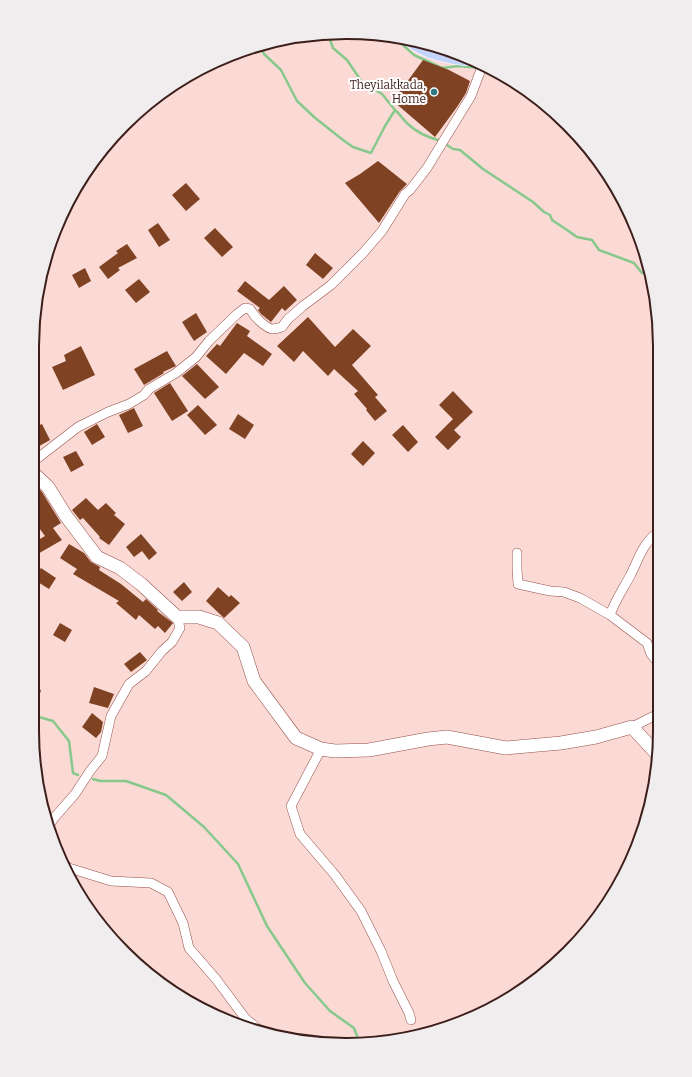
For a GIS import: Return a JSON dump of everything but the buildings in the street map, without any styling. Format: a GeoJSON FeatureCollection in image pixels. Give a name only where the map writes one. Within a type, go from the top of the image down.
{"type":"FeatureCollection","features":[{"type":"Feature","properties":{"kind":"main road"},"geometry":{"type":"LineString","coordinates":[[39,479],[48,488],[66,516],[97,558],[120,568],[141,584],[177,617],[199,617],[218,623],[243,647],[254,681],[296,738],[321,749],[335,751],[369,750],[447,737],[506,748],[562,743],[596,737],[632,727],[652,749]]}},
{"type":"Feature","properties":{"kind":"street"},"geometry":{"type":"LineString","coordinates":[[39,457],[78,427],[108,412],[129,404],[176,372],[196,357],[209,341],[245,308],[250,310],[265,325],[272,329],[282,327],[288,319],[303,306],[331,285],[376,239],[405,194],[410,190],[427,168],[470,96],[480,70]]}},
{"type":"Feature","properties":{"kind":"street"},"geometry":{"type":"LineString","coordinates":[[610,615],[614,602],[630,576],[643,548],[653,536]]}},
{"type":"Feature","properties":{"kind":"street"},"geometry":{"type":"LineString","coordinates":[[517,553],[518,584],[564,592],[580,598],[610,615],[647,643],[653,657]]}},
{"type":"Feature","properties":{"kind":"street"},"geometry":{"type":"LineString","coordinates":[[52,821],[75,794],[102,756],[111,716],[118,701],[129,684],[146,672],[162,651],[172,642],[180,628],[177,617]]}},
{"type":"Feature","properties":{"kind":"street"},"geometry":{"type":"LineString","coordinates":[[632,727],[653,716]]}},
{"type":"Feature","properties":{"kind":"street"},"geometry":{"type":"LineString","coordinates":[[321,749],[291,806],[295,820],[300,834],[335,875],[361,911],[381,951],[411,1020]]}},
{"type":"Feature","properties":{"kind":"street"},"geometry":{"type":"LineString","coordinates":[[72,869],[111,881],[150,883],[168,892],[183,923],[189,948],[216,979],[245,1018],[251,1023]]}},
{"type":"Feature","properties":{"kind":"waterway"},"geometry":{"type":"LineString","coordinates":[[330,40],[333,48],[347,60],[362,82],[382,94],[395,110]]}},
{"type":"Feature","properties":{"kind":"waterway"},"geometry":{"type":"LineString","coordinates":[[402,44],[414,55],[442,68],[458,66],[475,67]]}},
{"type":"Feature","properties":{"kind":"waterway"},"geometry":{"type":"LineString","coordinates":[[262,50],[264,54],[281,70],[297,101],[314,117],[353,147],[371,153],[395,110],[415,130],[441,141]]}},
{"type":"Feature","properties":{"kind":"waterway"},"geometry":{"type":"LineString","coordinates":[[447,145],[453,149],[460,150],[483,169],[533,202],[544,212],[550,215],[552,220],[577,237],[592,240],[599,250],[634,263],[642,273],[644,272]]}},
{"type":"Feature","properties":{"kind":"waterway"},"geometry":{"type":"LineString","coordinates":[[39,717],[53,721],[69,741],[73,773],[78,775]]}},
{"type":"Feature","properties":{"kind":"waterway"},"geometry":{"type":"LineString","coordinates":[[93,779],[100,781],[126,781],[166,795],[204,827],[238,864],[267,926],[305,983],[330,1011],[354,1028],[358,1037]]}},
{"type":"Feature","properties":{"kind":"place","name":"Theyilakkada, Home"},"geometry":{"type":"Point","coordinates":[434,92]}}]}
